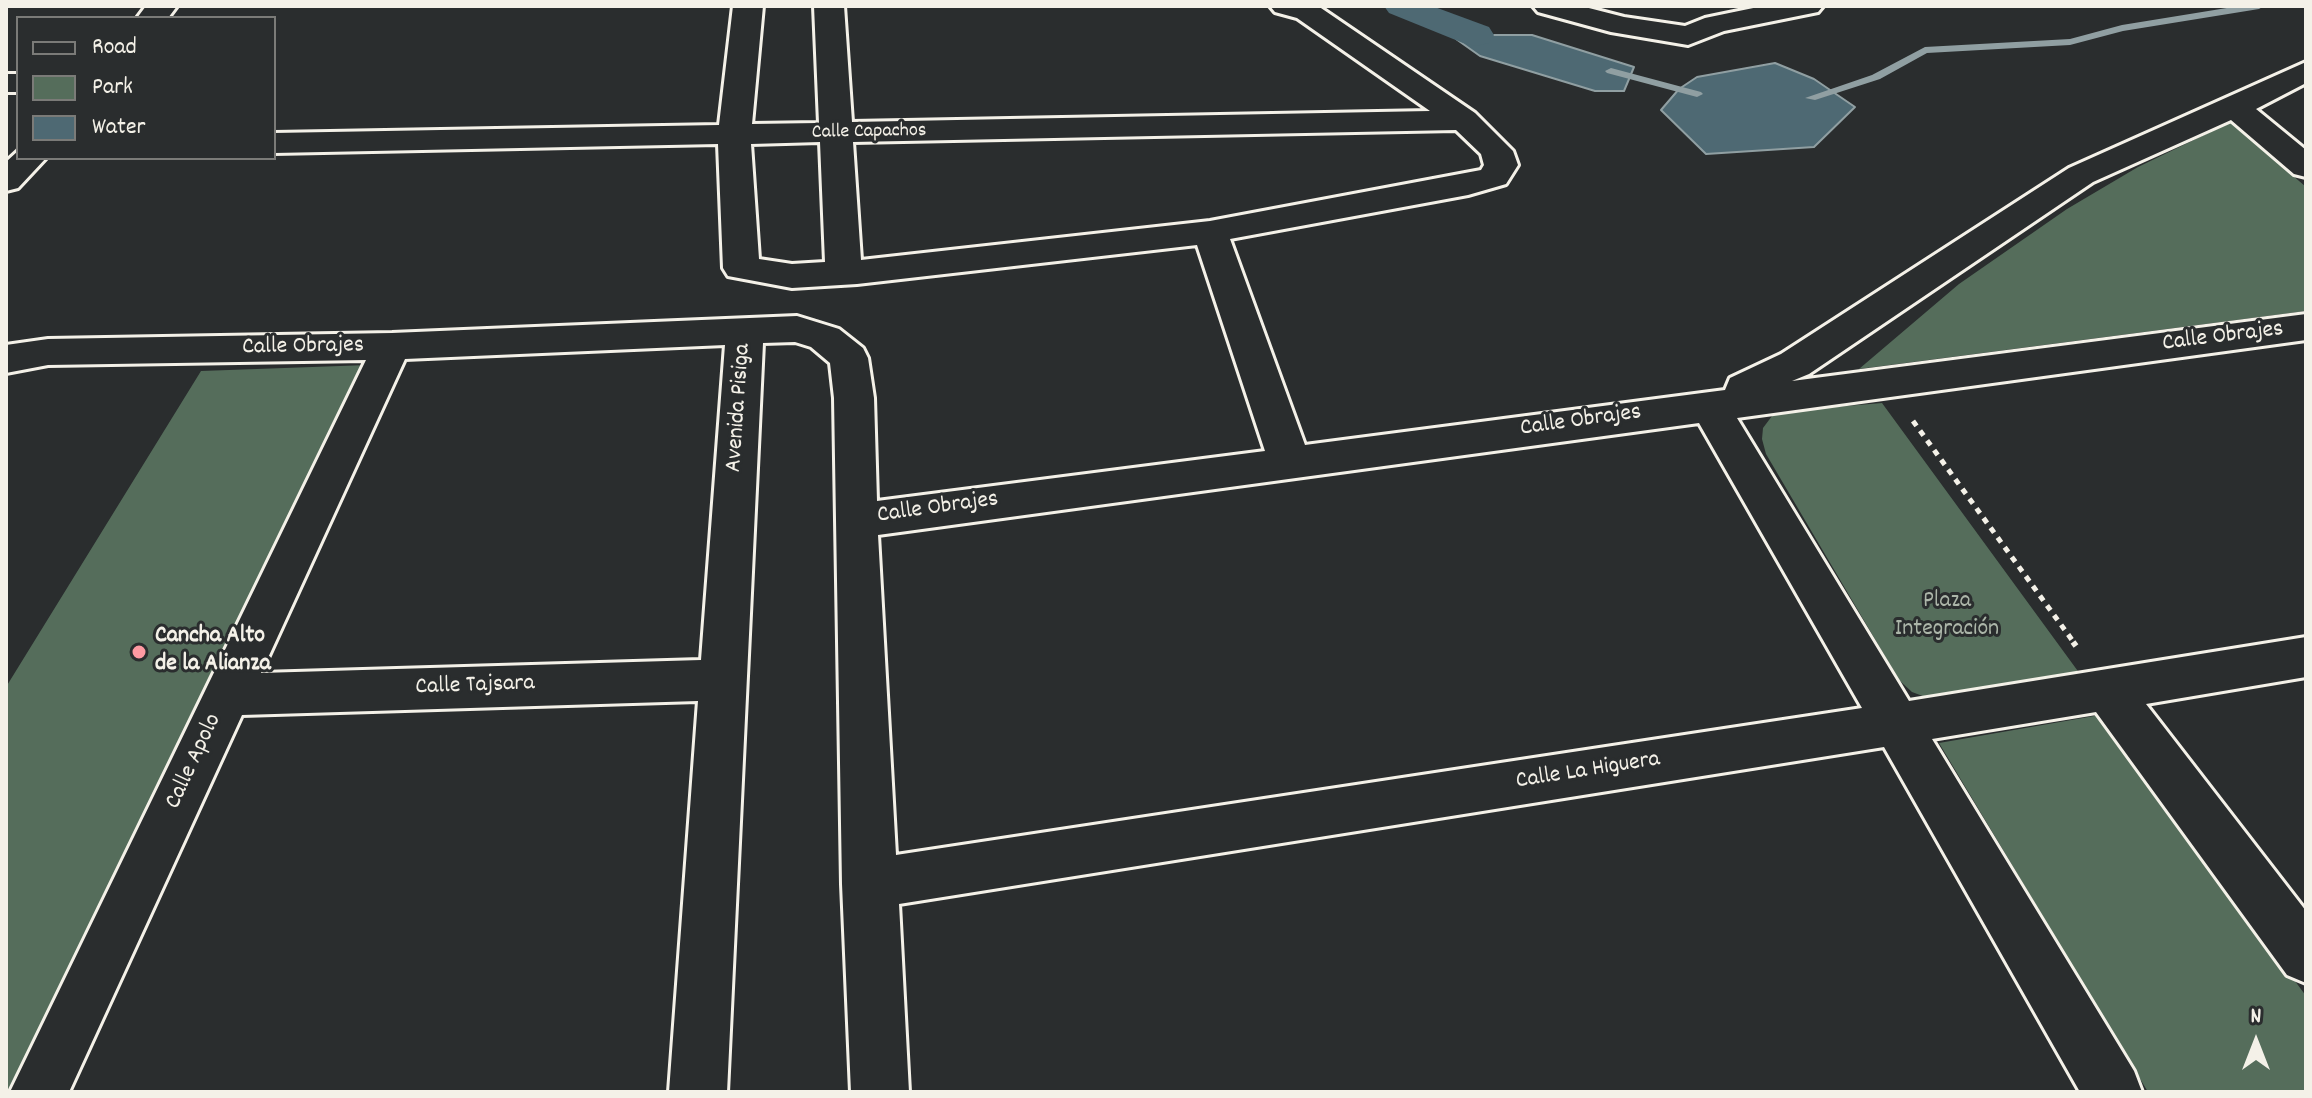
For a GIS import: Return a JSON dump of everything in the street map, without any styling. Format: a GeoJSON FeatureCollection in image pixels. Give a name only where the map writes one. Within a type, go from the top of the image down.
{"type":"FeatureCollection","features":[{"type":"Feature","properties":{"kind":"street"},"geometry":{"type":"LineString","coordinates":[[748,6],[734,136],[741,268],[792,276],[844,273],[1210,232],[1468,185],[1494,177],[1501,165],[1496,151],[1464,120],[1307,12],[1285,6]]}},
{"type":"Feature","properties":{"kind":"street"},"geometry":{"type":"LineString","coordinates":[[829,6],[844,273]]}},
{"type":"Feature","properties":{"kind":"street"},"geometry":{"type":"LineString","coordinates":[[1548,6],[1622,26],[1688,36],[1716,24],[1808,6]]}},
{"type":"Feature","properties":{"kind":"street"},"geometry":{"type":"LineString","coordinates":[[1682,6],[1688,36]]}},
{"type":"Feature","properties":{"kind":"street"},"geometry":{"type":"LineString","coordinates":[[2113,1092],[1709,405],[1795,364],[2081,175],[2136,148],[2235,107],[2306,71]]}},
{"type":"Feature","properties":{"kind":"street"},"geometry":{"type":"LineString","coordinates":[[2235,107],[2306,167]]}},
{"type":"Feature","properties":{"kind":"street","name":"Calle Capachos"},"geometry":{"type":"LineString","coordinates":[[276,143],[1464,120]]}},
{"type":"Feature","properties":{"kind":"street"},"geometry":{"type":"LineString","coordinates":[[6,181],[27,160]]}},
{"type":"Feature","properties":{"kind":"street"},"geometry":{"type":"LineString","coordinates":[[1210,232],[1290,462]]}},
{"type":"Feature","properties":{"kind":"street","name":"Calle Obrajes"},"geometry":{"type":"LineString","coordinates":[[856,521],[2306,327]]}},
{"type":"Feature","properties":{"kind":"street","name":"Avenida Pisiga"},"geometry":{"type":"LineString","coordinates":[[698,1092],[745,330],[797,329],[825,338],[849,358],[854,398],[869,884],[880,1092]]}},
{"type":"Feature","properties":{"kind":"street","name":"Calle Obrajes"},"geometry":{"type":"LineString","coordinates":[[6,359],[48,352],[392,346],[745,330]]}},
{"type":"Feature","properties":{"kind":"street","name":"Calle Apolo"},"geometry":{"type":"LineString","coordinates":[[39,1092],[392,346]]}},
{"type":"Feature","properties":{"kind":"street","name":"Calle La Higuera"},"geometry":{"type":"LineString","coordinates":[[869,884],[2306,657]]}},
{"type":"Feature","properties":{"kind":"street","name":"Calle Tajsara"},"geometry":{"type":"LineString","coordinates":[[227,695],[723,680]]}},
{"type":"Feature","properties":{"kind":"street"},"geometry":{"type":"LineString","coordinates":[[2107,689],[2306,956]]}},
{"type":"Feature","properties":{"kind":"path"},"geometry":{"type":"LineString","coordinates":[[1885,382],[2107,689]]}},
{"type":"Feature","properties":{"kind":"green space"},"geometry":{"type":"Polygon","coordinates":[[[2231,122],[2306,187],[2306,311],[1859,369],[1959,284],[2067,209],[2138,167],[2231,122]]]}},
{"type":"Feature","properties":{"kind":"green space"},"geometry":{"type":"Polygon","coordinates":[[[368,365],[20,1092],[6,1092],[6,687],[201,371],[368,365]]]}},
{"type":"Feature","properties":{"kind":"green space","name":"Plaza Integración"},"geometry":{"type":"Polygon","coordinates":[[[1882,403],[2080,674],[1928,698],[1912,692],[1899,680],[1766,454],[1762,439],[1763,428],[1775,412],[1882,403]]]}},
{"type":"Feature","properties":{"kind":"green space"},"geometry":{"type":"Polygon","coordinates":[[[2100,715],[2306,996],[2306,1092],[2148,1092],[1939,743],[2100,715]]]}},
{"type":"Feature","properties":{"kind":"water"},"geometry":{"type":"Polygon","coordinates":[[[1476,35],[1532,35],[1634,67],[1624,91],[1595,91],[1480,56],[1456,39],[1476,35]]]}},
{"type":"Feature","properties":{"kind":"water"},"geometry":{"type":"Polygon","coordinates":[[[1775,63],[1814,79],[1855,107],[1814,147],[1706,154],[1661,110],[1679,89],[1697,77],[1775,63]]]}},
{"type":"Feature","properties":{"kind":"waterway"},"geometry":{"type":"LineString","coordinates":[[1401,6],[1476,35]]}},
{"type":"Feature","properties":{"kind":"waterway"},"geometry":{"type":"LineString","coordinates":[[1811,98],[1876,77],[1925,50],[2070,42],[2122,28],[2259,6]]}},
{"type":"Feature","properties":{"kind":"waterway"},"geometry":{"type":"LineString","coordinates":[[1611,71],[1697,94]]}},
{"type":"Feature","properties":{"kind":"place","name":"Cancha Alto de la Alianza"},"geometry":{"type":"Point","coordinates":[139,652]}}]}
